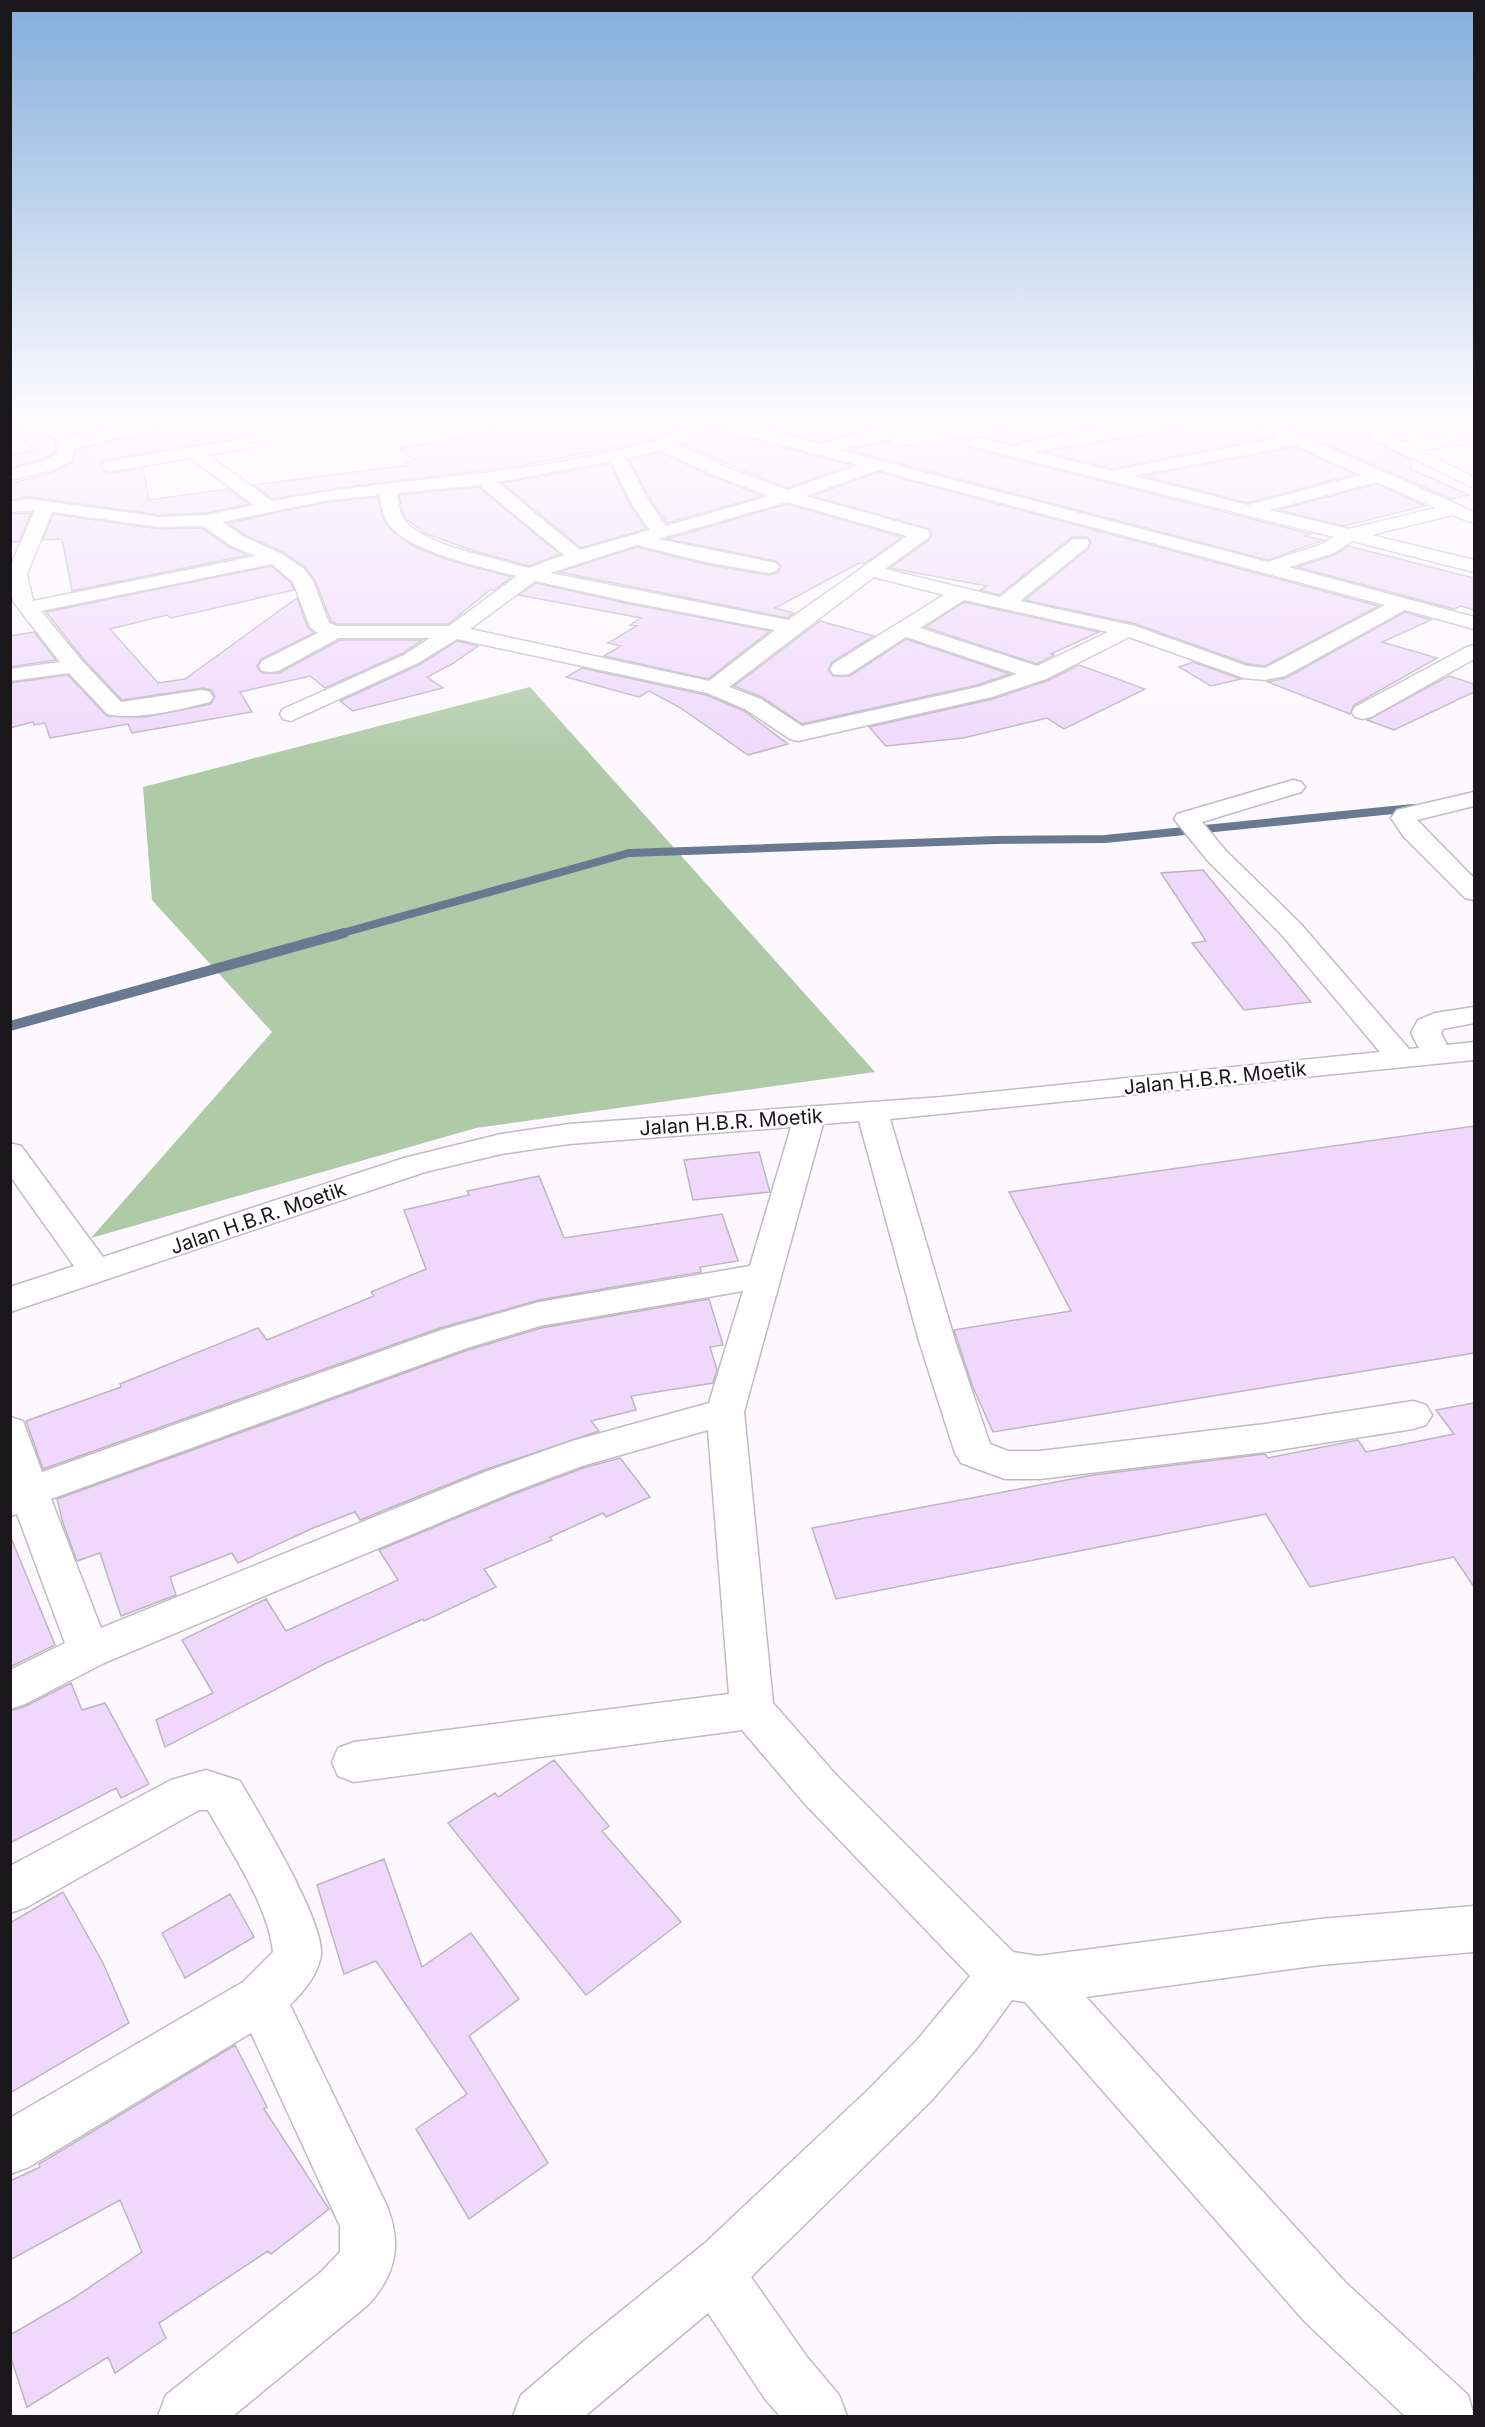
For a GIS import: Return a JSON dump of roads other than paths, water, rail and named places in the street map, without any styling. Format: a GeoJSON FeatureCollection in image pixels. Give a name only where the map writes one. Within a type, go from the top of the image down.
{"type":"FeatureCollection","features":[{"type":"Feature","properties":{"kind":"street"},"geometry":{"type":"LineString","coordinates":[[29,535],[16,582],[20,603],[74,666],[115,709],[150,707],[202,697]]}},
{"type":"Feature","properties":{"kind":"street"},"geometry":{"type":"LineString","coordinates":[[229,535],[275,558],[297,573],[303,581],[320,627],[335,632],[454,632],[713,688],[753,704],[800,734],[957,699],[1038,674],[1128,630]]}},
{"type":"Feature","properties":{"kind":"street"},"geometry":{"type":"LineString","coordinates":[[411,535],[530,576],[792,627]]}},
{"type":"Feature","properties":{"kind":"street"},"geometry":{"type":"LineString","coordinates":[[551,535],[577,557]]}},
{"type":"Feature","properties":{"kind":"street"},"geometry":{"type":"LineString","coordinates":[[291,714],[411,658],[454,632],[530,576],[577,557],[649,535]]}},
{"type":"Feature","properties":{"kind":"street"},"geometry":{"type":"LineString","coordinates":[[713,688],[792,627],[919,535]]}},
{"type":"Feature","properties":{"kind":"street"},"geometry":{"type":"LineString","coordinates":[[1148,535],[1474,623]]}},
{"type":"Feature","properties":{"kind":"street"},"geometry":{"type":"LineString","coordinates":[[1268,568],[1327,549],[1349,535]]}},
{"type":"Feature","properties":{"kind":"street"},"geometry":{"type":"LineString","coordinates":[[1350,535],[1474,566]]}},
{"type":"Feature","properties":{"kind":"street"},"geometry":{"type":"LineString","coordinates":[[636,539],[705,556],[769,567]]}},
{"type":"Feature","properties":{"kind":"street"},"geometry":{"type":"LineString","coordinates":[[1004,604],[1080,543]]}},
{"type":"Feature","properties":{"kind":"street"},"geometry":{"type":"LineString","coordinates":[[1312,579],[1327,549]]}},
{"type":"Feature","properties":{"kind":"street"},"geometry":{"type":"LineString","coordinates":[[20,603],[275,558]]}},
{"type":"Feature","properties":{"kind":"street"},"geometry":{"type":"LineString","coordinates":[[872,571],[1004,604],[1128,630],[1233,669],[1264,674],[1277,671],[1402,604]]}},
{"type":"Feature","properties":{"kind":"street"},"geometry":{"type":"LineString","coordinates":[[841,669],[961,593]]}},
{"type":"Feature","properties":{"kind":"street"},"geometry":{"type":"LineString","coordinates":[[903,629],[1038,674]]}},
{"type":"Feature","properties":{"kind":"street"},"geometry":{"type":"LineString","coordinates":[[270,666],[335,632]]}},
{"type":"Feature","properties":{"kind":"street"},"geometry":{"type":"LineString","coordinates":[[1363,712],[1474,651]]}},
{"type":"Feature","properties":{"kind":"street"},"geometry":{"type":"LineString","coordinates":[[10,675],[74,666]]}},
{"type":"Feature","properties":{"kind":"street"},"geometry":{"type":"LineString","coordinates":[[1293,787],[1186,819],[1290,928],[1402,1059]]}},
{"type":"Feature","properties":{"kind":"street"},"geometry":{"type":"LineString","coordinates":[[1458,802],[1406,814],[1403,820],[1474,892]]}},
{"type":"Feature","properties":{"kind":"street"},"geometry":{"type":"LineString","coordinates":[[1437,1055],[1426,1033],[1428,1026],[1435,1022],[1474,1015]]}},
{"type":"Feature","properties":{"kind":"street","name":"Jalan H.B.R. Moetik"},"geometry":{"type":"LineString","coordinates":[[10,1300],[415,1165],[469,1151],[569,1134],[872,1111],[1474,1050]]}},
{"type":"Feature","properties":{"kind":"street"},"geometry":{"type":"LineString","coordinates":[[872,1111],[938,1341],[974,1453],[1005,1465],[1040,1465],[1265,1438],[1413,1415]]}},
{"type":"Feature","properties":{"kind":"street"},"geometry":{"type":"LineString","coordinates":[[810,1116],[725,1412],[752,1710],[820,1790],[1019,1977],[1325,2302],[1447,2416]]}},
{"type":"Feature","properties":{"kind":"street"},"geometry":{"type":"LineString","coordinates":[[10,1153],[96,1272]]}},
{"type":"Feature","properties":{"kind":"street"},"geometry":{"type":"LineString","coordinates":[[20,1496],[454,1338],[501,1324],[539,1314],[766,1275]]}},
{"type":"Feature","properties":{"kind":"street"},"geometry":{"type":"LineString","coordinates":[[10,1691],[89,1651],[499,1482],[572,1455],[725,1412]]}},
{"type":"Feature","properties":{"kind":"street"},"geometry":{"type":"LineString","coordinates":[[10,1431],[20,1496],[89,1651]]}},
{"type":"Feature","properties":{"kind":"street"},"geometry":{"type":"LineString","coordinates":[[354,1762],[752,1710]]}},
{"type":"Feature","properties":{"kind":"street"},"geometry":{"type":"LineString","coordinates":[[10,1891],[187,1794],[206,1789],[217,1790],[224,1796],[266,1871],[296,1937],[298,1951],[295,1962],[261,1999],[10,2148]]}},
{"type":"Feature","properties":{"kind":"street"},"geometry":{"type":"LineString","coordinates":[[542,2416],[582,2378],[714,2272],[936,2059],[966,2024],[1019,1977],[1320,1942],[1474,1929]]}},
{"type":"Feature","properties":{"kind":"street"},"geometry":{"type":"LineString","coordinates":[[187,2416],[356,2278],[366,2263],[370,2247],[367,2223],[261,1999]]}},
{"type":"Feature","properties":{"kind":"street"},"geometry":{"type":"LineString","coordinates":[[714,2272],[786,2378],[818,2416]]}},
{"type":"Feature","properties":{"kind":"waterway"},"geometry":{"type":"LineString","coordinates":[[339,934],[629,853],[996,840],[1105,839],[1413,808]]}},
{"type":"Feature","properties":{"kind":"waterway"},"geometry":{"type":"LineString","coordinates":[[10,1026],[344,933]]}}]}
